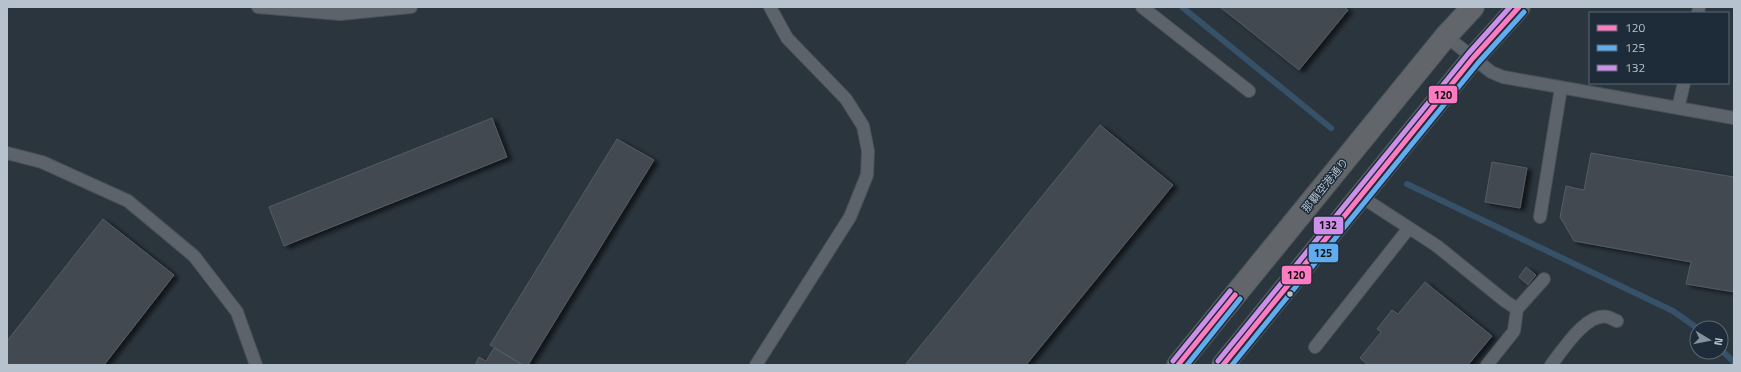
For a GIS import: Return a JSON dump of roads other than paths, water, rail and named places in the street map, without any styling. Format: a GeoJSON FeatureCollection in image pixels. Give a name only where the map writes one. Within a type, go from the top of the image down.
{"type":"FeatureCollection","features":[{"type":"Feature","properties":{"kind":"highway","name":"那覇空港通り"},"geometry":{"type":"LineString","coordinates":[[1178,365],[1446,36],[1473,7]]}},
{"type":"Feature","properties":{"kind":"highway"},"geometry":{"type":"LineString","coordinates":[[1223,365],[1473,58],[1519,7]]}},
{"type":"Feature","properties":{"kind":"lane"},"geometry":{"type":"LineString","coordinates":[[258,7],[340,14],[410,7]]}},
{"type":"Feature","properties":{"kind":"lane"},"geometry":{"type":"LineString","coordinates":[[756,365],[850,217],[867,175],[868,151],[862,126],[846,99],[787,38],[770,7]]}},
{"type":"Feature","properties":{"kind":"lane"},"geometry":{"type":"LineString","coordinates":[[1142,7],[1249,91]]}},
{"type":"Feature","properties":{"kind":"lane"},"geometry":{"type":"LineString","coordinates":[[1446,36],[1491,72],[1503,77],[1734,118]]}},
{"type":"Feature","properties":{"kind":"lane"},"geometry":{"type":"LineString","coordinates":[[1678,108],[1684,84]]}},
{"type":"Feature","properties":{"kind":"lane"},"geometry":{"type":"LineString","coordinates":[[1540,217],[1561,88]]}},
{"type":"Feature","properties":{"kind":"lane"},"geometry":{"type":"LineString","coordinates":[[7,153],[42,162],[128,201],[194,256],[238,312],[256,365]]}},
{"type":"Feature","properties":{"kind":"lane"},"geometry":{"type":"LineString","coordinates":[[1360,196],[1437,246],[1517,309]]}},
{"type":"Feature","properties":{"kind":"lane"},"geometry":{"type":"LineString","coordinates":[[1315,347],[1409,228]]}},
{"type":"Feature","properties":{"kind":"lane"},"geometry":{"type":"LineString","coordinates":[[1488,365],[1514,331],[1517,309],[1544,278]]}},
{"type":"Feature","properties":{"kind":"lane"},"geometry":{"type":"LineString","coordinates":[[1551,365],[1583,326],[1594,319],[1608,317],[1617,321]]}},
{"type":"Feature","properties":{"kind":"waterway"},"geometry":{"type":"LineString","coordinates":[[1182,7],[1331,128]]}},
{"type":"Feature","properties":{"kind":"waterway"},"geometry":{"type":"LineString","coordinates":[[1407,184],[1673,311],[1689,322]]}},
{"type":"Feature","properties":{"kind":"waterway"},"geometry":{"type":"LineString","coordinates":[[1729,357],[1734,362]]}}]}
